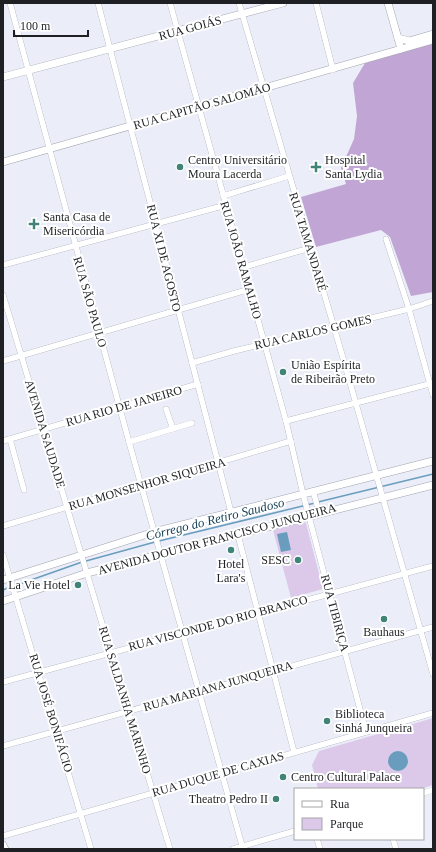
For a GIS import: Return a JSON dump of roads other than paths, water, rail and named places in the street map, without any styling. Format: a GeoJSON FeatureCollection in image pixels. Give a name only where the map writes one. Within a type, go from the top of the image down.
{"type":"FeatureCollection","features":[{"type":"Feature","properties":{"kind":"main road","name":"RUA GOIÁS"},"geometry":{"type":"LineString","coordinates":[[3,78],[283,3]]}},
{"type":"Feature","properties":{"kind":"main road"},"geometry":{"type":"LineString","coordinates":[[388,3],[401,49]]}},
{"type":"Feature","properties":{"kind":"main road"},"geometry":{"type":"LineString","coordinates":[[398,38],[409,41],[433,34]]}},
{"type":"Feature","properties":{"kind":"main road","name":"RUA CAPITÃO SALOMÃO"},"geometry":{"type":"LineString","coordinates":[[3,162],[333,70],[433,40]]}},
{"type":"Feature","properties":{"kind":"main road","name":"AVENIDA DOUTOR FRANCISCO JUNQUEIRA"},"geometry":{"type":"LineString","coordinates":[[8,580],[82,556],[231,512],[314,494],[377,478],[433,461]]}},
{"type":"Feature","properties":{"kind":"main road","name":"AVENIDA DOUTOR FRANCISCO JUNQUEIRA"},"geometry":{"type":"LineString","coordinates":[[3,601],[14,594],[86,571],[159,551],[238,535],[318,510],[433,484]]}},
{"type":"Feature","properties":{"kind":"main road"},"geometry":{"type":"LineString","coordinates":[[3,845],[5,849]]}},
{"type":"Feature","properties":{"kind":"street","name":"RUA SÃO PAULO"},"geometry":{"type":"LineString","coordinates":[[10,3],[159,551],[200,691],[243,848]]}},
{"type":"Feature","properties":{"kind":"street","name":"RUA XI DE AGOSTO"},"geometry":{"type":"LineString","coordinates":[[98,3],[231,512]]}},
{"type":"Feature","properties":{"kind":"street","name":"RUA JOÃO RAMALHO"},"geometry":{"type":"LineString","coordinates":[[170,3],[286,421],[304,496]]}},
{"type":"Feature","properties":{"kind":"street","name":"RUA TAMANDARÉ"},"geometry":{"type":"LineString","coordinates":[[239,3],[433,674]]}},
{"type":"Feature","properties":{"kind":"street"},"geometry":{"type":"LineString","coordinates":[[316,3],[333,70]]}},
{"type":"Feature","properties":{"kind":"street"},"geometry":{"type":"LineString","coordinates":[[223,196],[289,176]]}},
{"type":"Feature","properties":{"kind":"street"},"geometry":{"type":"LineString","coordinates":[[3,265],[226,205]]}},
{"type":"Feature","properties":{"kind":"street"},"geometry":{"type":"LineString","coordinates":[[386,239],[410,309],[432,384],[433,395]]}},
{"type":"Feature","properties":{"kind":"street"},"geometry":{"type":"LineString","coordinates":[[244,268],[310,248]]}},
{"type":"Feature","properties":{"kind":"street"},"geometry":{"type":"LineString","coordinates":[[3,361],[250,289]]}},
{"type":"Feature","properties":{"kind":"street","name":"AVENIDA SAUDADE"},"geometry":{"type":"LineString","coordinates":[[3,295],[86,571]]}},
{"type":"Feature","properties":{"kind":"street","name":"RUA CARLOS GOMES"},"geometry":{"type":"LineString","coordinates":[[192,363],[410,309],[433,301]]}},
{"type":"Feature","properties":{"kind":"street","name":"RUA RIO DE JANEIRO"},"geometry":{"type":"LineString","coordinates":[[3,442],[198,384]]}},
{"type":"Feature","properties":{"kind":"street"},"geometry":{"type":"LineString","coordinates":[[286,421],[355,402],[432,384]]}},
{"type":"Feature","properties":{"kind":"street"},"geometry":{"type":"LineString","coordinates":[[166,409],[173,429]]}},
{"type":"Feature","properties":{"kind":"street"},"geometry":{"type":"LineString","coordinates":[[129,442],[192,423]]}},
{"type":"Feature","properties":{"kind":"street"},"geometry":{"type":"LineString","coordinates":[[10,440],[24,490]]}},
{"type":"Feature","properties":{"kind":"street","name":"RUA MONSENHOR SIQUEIRA"},"geometry":{"type":"LineString","coordinates":[[3,526],[218,464],[290,441]]}},
{"type":"Feature","properties":{"kind":"street"},"geometry":{"type":"LineString","coordinates":[[314,494],[318,510]]}},
{"type":"Feature","properties":{"kind":"street","name":"RUA TIBIRIÇA"},"geometry":{"type":"LineString","coordinates":[[304,496],[366,732]]}},
{"type":"Feature","properties":{"kind":"street"},"geometry":{"type":"LineString","coordinates":[[238,535],[294,752]]}},
{"type":"Feature","properties":{"kind":"street","name":"RUA JOSÉ BONIFÁCIO"},"geometry":{"type":"LineString","coordinates":[[3,555],[8,580],[14,594],[39,672],[91,849]]}},
{"type":"Feature","properties":{"kind":"street","name":"RUA VISCONDE DO RIO BRANCO"},"geometry":{"type":"LineString","coordinates":[[3,682],[183,632],[433,566]]}},
{"type":"Feature","properties":{"kind":"street","name":"RUA SALDANHA MARINHO"},"geometry":{"type":"LineString","coordinates":[[86,571],[170,849]]}},
{"type":"Feature","properties":{"kind":"street","name":"RUA MARIANA JUNQUEIRA"},"geometry":{"type":"LineString","coordinates":[[3,746],[433,627]]}},
{"type":"Feature","properties":{"kind":"street","name":"RUA DUQUE DE CAXIAS"},"geometry":{"type":"LineString","coordinates":[[3,836],[433,713]]}},
{"type":"Feature","properties":{"kind":"street"},"geometry":{"type":"LineString","coordinates":[[233,849],[243,848],[294,831]]}},
{"type":"Feature","properties":{"kind":"water"},"geometry":{"type":"Polygon","coordinates":[[[287,532],[291,550],[281,552],[277,534],[287,532]]]}},
{"type":"Feature","properties":{"kind":"water"},"geometry":{"type":"Polygon","coordinates":[[[394,751],[402,751],[408,757],[408,765],[402,771],[394,771],[388,765],[388,757],[394,751]]]}},
{"type":"Feature","properties":{"kind":"waterway","name":"Córrego do Retiro Saudoso"},"geometry":{"type":"LineString","coordinates":[[318,502],[433,474]]}},
{"type":"Feature","properties":{"kind":"waterway","name":"Córrego do Retiro Saudoso"},"geometry":{"type":"LineString","coordinates":[[159,541],[315,503]]}},
{"type":"Feature","properties":{"kind":"waterway","name":"Córrego do Retiro Saudoso"},"geometry":{"type":"LineString","coordinates":[[86,561],[155,542]]}},
{"type":"Feature","properties":{"kind":"waterway","name":"Córrego do Retiro Saudoso"},"geometry":{"type":"LineString","coordinates":[[14,586],[82,562]]}},
{"type":"Feature","properties":{"kind":"waterway","name":"Córrego do Retiro Saudoso"},"geometry":{"type":"LineString","coordinates":[[3,590],[10,587]]}},
{"type":"Feature","properties":{"kind":"place","name":"Centro Universitário Moura Lacerda"},"geometry":{"type":"Point","coordinates":[180,167]}},
{"type":"Feature","properties":{"kind":"place","name":"Hospital Santa Lydia"},"geometry":{"type":"Point","coordinates":[316,167]}},
{"type":"Feature","properties":{"kind":"place","name":"Santa Casa de Misericórdia"},"geometry":{"type":"Point","coordinates":[34,224]}},
{"type":"Feature","properties":{"kind":"place","name":"União Espírita de Ribeirão Preto"},"geometry":{"type":"Point","coordinates":[283,372]}},
{"type":"Feature","properties":{"kind":"place","name":"Hotel Lara's"},"geometry":{"type":"Point","coordinates":[231,550]}},
{"type":"Feature","properties":{"kind":"place","name":"SESC"},"geometry":{"type":"Point","coordinates":[298,560]}},
{"type":"Feature","properties":{"kind":"place","name":"La Vie Hotel"},"geometry":{"type":"Point","coordinates":[78,585]}},
{"type":"Feature","properties":{"kind":"place","name":"Bauhaus"},"geometry":{"type":"Point","coordinates":[384,619]}},
{"type":"Feature","properties":{"kind":"place","name":"Biblioteca Sinhá Junqueira"},"geometry":{"type":"Point","coordinates":[327,721]}},
{"type":"Feature","properties":{"kind":"place","name":"Centro Cultural Palace"},"geometry":{"type":"Point","coordinates":[283,777]}},
{"type":"Feature","properties":{"kind":"place","name":"Theatro Pedro II"},"geometry":{"type":"Point","coordinates":[276,799]}}]}
